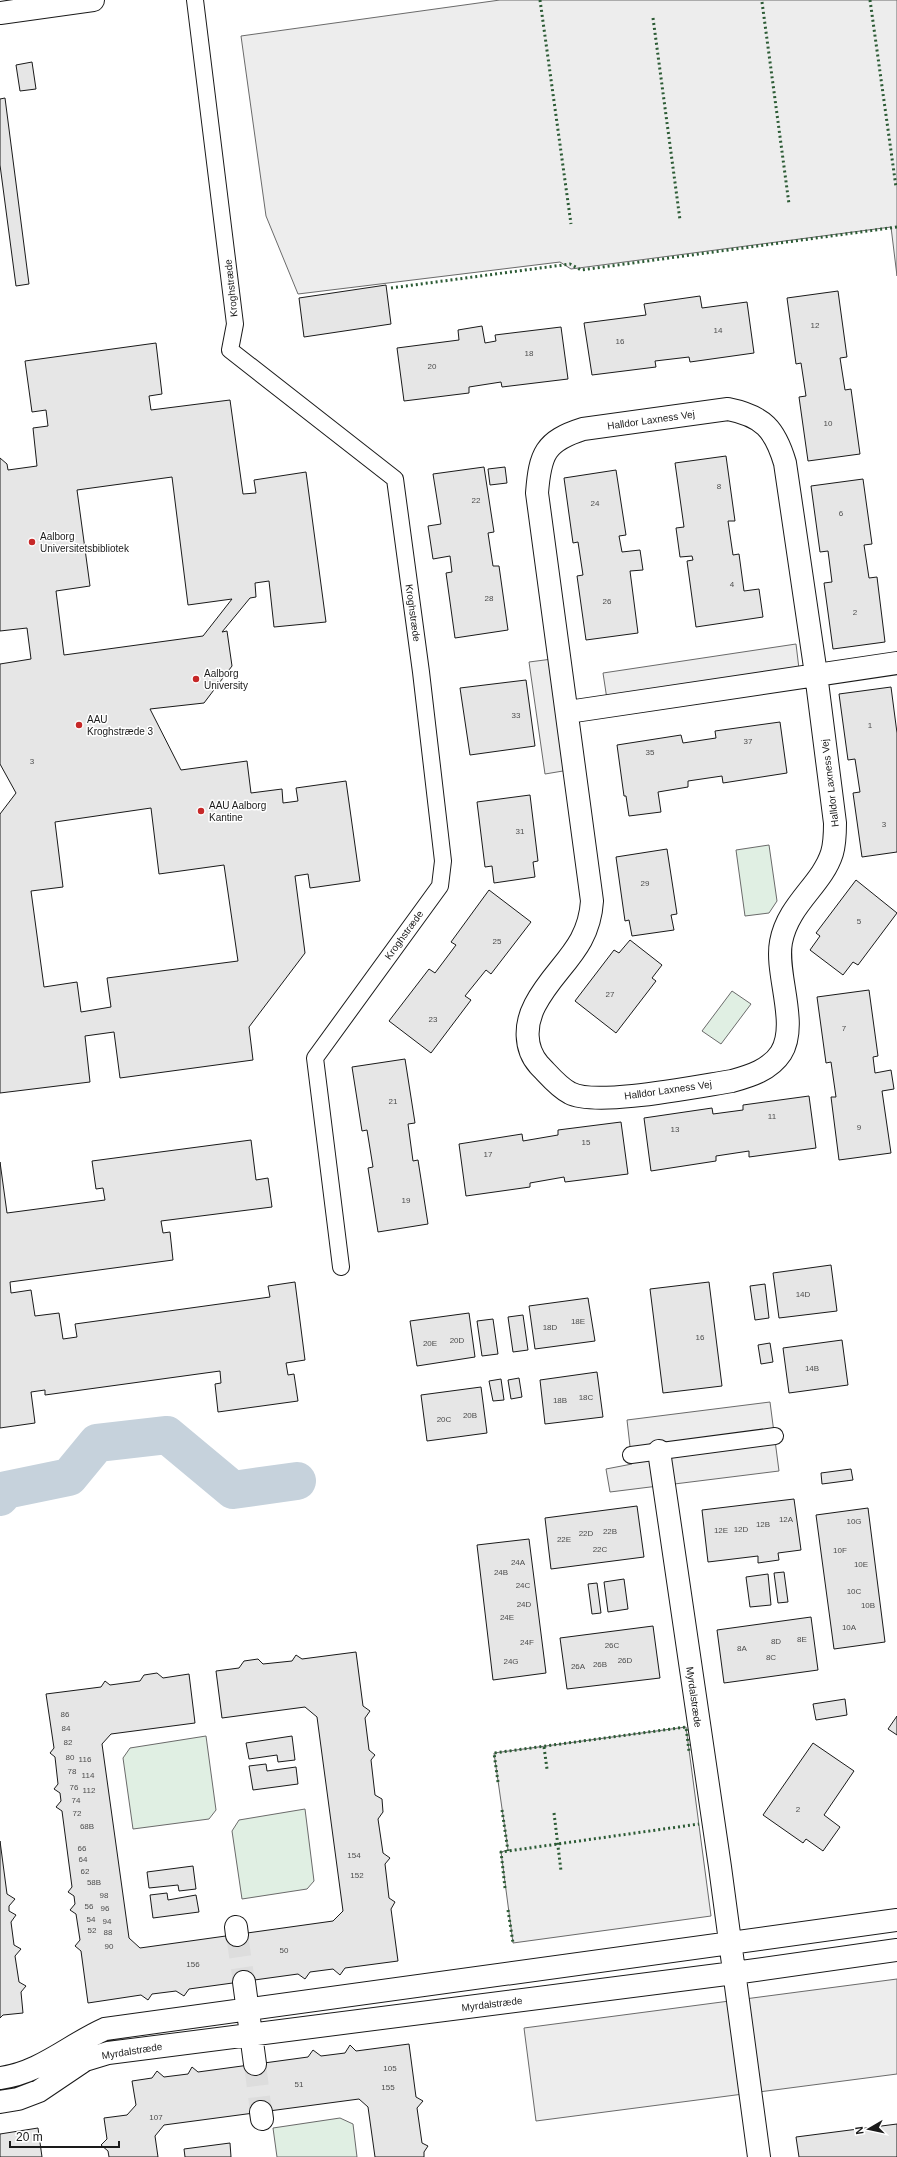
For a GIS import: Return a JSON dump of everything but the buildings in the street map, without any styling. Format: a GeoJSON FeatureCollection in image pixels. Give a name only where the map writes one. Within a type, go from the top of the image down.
{"type":"FeatureCollection","features":[{"type":"Feature","properties":{"kind":"street"},"geometry":{"type":"LineString","coordinates":[[0,13],[93,0]]}},
{"type":"Feature","properties":{"kind":"street","name":"Halldor Laxness Vej"},"geometry":{"type":"LineString","coordinates":[[728,409],[747,413],[761,420],[772,432],[782,450],[786,463],[816,674],[835,823],[835,839],[832,855],[790,915],[781,942],[781,971],[786,1009],[786,1039],[781,1052],[772,1063],[759,1071],[732,1081],[604,1098],[577,1096],[561,1088],[535,1061],[530,1052],[527,1029],[530,1016],[536,1004],[583,939],[591,915],[592,901],[568,712],[537,493],[538,470],[544,455],[552,444],[564,435],[583,429],[728,409]]}},
{"type":"Feature","properties":{"kind":"street"},"geometry":{"type":"LineString","coordinates":[[568,712],[897,663]]}},
{"type":"Feature","properties":{"kind":"street","name":"Myrdalstræde"},"geometry":{"type":"LineString","coordinates":[[659,1451],[730,1943],[759,2157]]}},
{"type":"Feature","properties":{"kind":"street"},"geometry":{"type":"LineString","coordinates":[[0,2078],[16,2076],[39,2067],[82,2040],[104,2029],[897,1920]]}},
{"type":"Feature","properties":{"kind":"street","name":"Myrdalstræde"},"geometry":{"type":"LineString","coordinates":[[0,2102],[18,2099],[39,2091],[85,2060],[108,2052],[734,1973],[897,1950]]}},
{"type":"Feature","properties":{"kind":"street"},"geometry":{"type":"LineString","coordinates":[[244,1982],[255,2064]]}},
{"type":"Feature","properties":{"kind":"lane","name":"Kroghstræde"},"geometry":{"type":"LineString","coordinates":[[195,0],[235,324],[230,350],[395,479],[427,721],[443,861],[440,886],[315,1058],[342,1267]]}},
{"type":"Feature","properties":{"kind":"lane"},"geometry":{"type":"LineString","coordinates":[[631,1455],[775,1436]]}},
{"type":"Feature","properties":{"kind":"green space"},"geometry":{"type":"Polygon","coordinates":[[[769,845],[777,901],[769,913],[745,916],[736,850],[769,845]]]}},
{"type":"Feature","properties":{"kind":"green space"},"geometry":{"type":"Polygon","coordinates":[[[732,991],[751,1004],[721,1044],[702,1031],[732,991]]]}},
{"type":"Feature","properties":{"kind":"green space"},"geometry":{"type":"Polygon","coordinates":[[[206,1736],[216,1810],[209,1819],[133,1829],[123,1758],[130,1748],[206,1736]]]}},
{"type":"Feature","properties":{"kind":"green space"},"geometry":{"type":"Polygon","coordinates":[[[305,1809],[314,1881],[307,1889],[242,1899],[232,1831],[239,1820],[305,1809]]]}},
{"type":"Feature","properties":{"kind":"green space"},"geometry":{"type":"Polygon","coordinates":[[[340,2118],[353,2124],[357,2157],[277,2157],[273,2128],[340,2118]]]}},
{"type":"Feature","properties":{"kind":"shaded area"},"geometry":{"type":"Polygon","coordinates":[[[500,0],[897,0],[897,276],[891,227],[571,269],[560,262],[298,294],[266,216],[241,36],[500,0]]]}},
{"type":"Feature","properties":{"kind":"shaded area"},"geometry":{"type":"Polygon","coordinates":[[[796,644],[800,677],[608,706],[603,673],[796,644]]]}},
{"type":"Feature","properties":{"kind":"shaded area"},"geometry":{"type":"Polygon","coordinates":[[[560,658],[575,769],[545,774],[529,662],[560,658]]]}},
{"type":"Feature","properties":{"kind":"shaded area"},"geometry":{"type":"Polygon","coordinates":[[[770,1402],[779,1471],[610,1492],[606,1469],[632,1464],[627,1420],[770,1402]]]}},
{"type":"Feature","properties":{"kind":"shaded area"},"geometry":{"type":"Polygon","coordinates":[[[686,1727],[711,1916],[513,1943],[501,1852],[508,1850],[494,1753],[686,1727]]]}},
{"type":"Feature","properties":{"kind":"shaded area"},"geometry":{"type":"Polygon","coordinates":[[[897,1979],[897,2074],[536,2121],[524,2028],[897,1979]]]}},
{"type":"Feature","properties":{"kind":"waterway"},"geometry":{"type":"LineString","coordinates":[[0,1497],[6,1490],[69,1477],[97,1443],[167,1435],[233,1490],[297,1481]]}},
{"type":"Feature","properties":{"kind":"tunnel"},"geometry":{"type":"LineString","coordinates":[[237,1935],[244,1982]]}},
{"type":"Feature","properties":{"kind":"tunnel"},"geometry":{"type":"LineString","coordinates":[[255,2064],[261,2112]]}},
{"type":"Feature","properties":{"kind":"hedge"},"geometry":{"type":"LineString","coordinates":[[540,0],[571,224]]}},
{"type":"Feature","properties":{"kind":"hedge"},"geometry":{"type":"LineString","coordinates":[[870,0],[896,187]]}},
{"type":"Feature","properties":{"kind":"hedge"},"geometry":{"type":"LineString","coordinates":[[762,2],[789,204]]}},
{"type":"Feature","properties":{"kind":"hedge"},"geometry":{"type":"LineString","coordinates":[[653,18],[680,220]]}},
{"type":"Feature","properties":{"kind":"hedge"},"geometry":{"type":"LineString","coordinates":[[391,288],[570,264],[581,270],[897,227]]}},
{"type":"Feature","properties":{"kind":"hedge"},"geometry":{"type":"LineString","coordinates":[[498,1782],[494,1753],[686,1727],[689,1751]]}},
{"type":"Feature","properties":{"kind":"hedge"},"geometry":{"type":"LineString","coordinates":[[544,1747],[547,1769]]}},
{"type":"Feature","properties":{"kind":"hedge"},"geometry":{"type":"LineString","coordinates":[[502,1810],[508,1851]]}},
{"type":"Feature","properties":{"kind":"hedge"},"geometry":{"type":"LineString","coordinates":[[554,1813],[561,1871]]}},
{"type":"Feature","properties":{"kind":"hedge"},"geometry":{"type":"LineString","coordinates":[[505,1888],[501,1852],[699,1824]]}},
{"type":"Feature","properties":{"kind":"hedge"},"geometry":{"type":"LineString","coordinates":[[508,1910],[513,1943]]}},
{"type":"Feature","properties":{"kind":"place","name":"Aalborg Universitetsbibliotek"},"geometry":{"type":"Point","coordinates":[32,542]}},
{"type":"Feature","properties":{"kind":"place","name":"Aalborg University"},"geometry":{"type":"Point","coordinates":[196,679]}},
{"type":"Feature","properties":{"kind":"place","name":"AAU Kroghstræde 3"},"geometry":{"type":"Point","coordinates":[79,725]}},
{"type":"Feature","properties":{"kind":"place","name":"AAU Aalborg Kantine"},"geometry":{"type":"Point","coordinates":[201,811]}}]}
